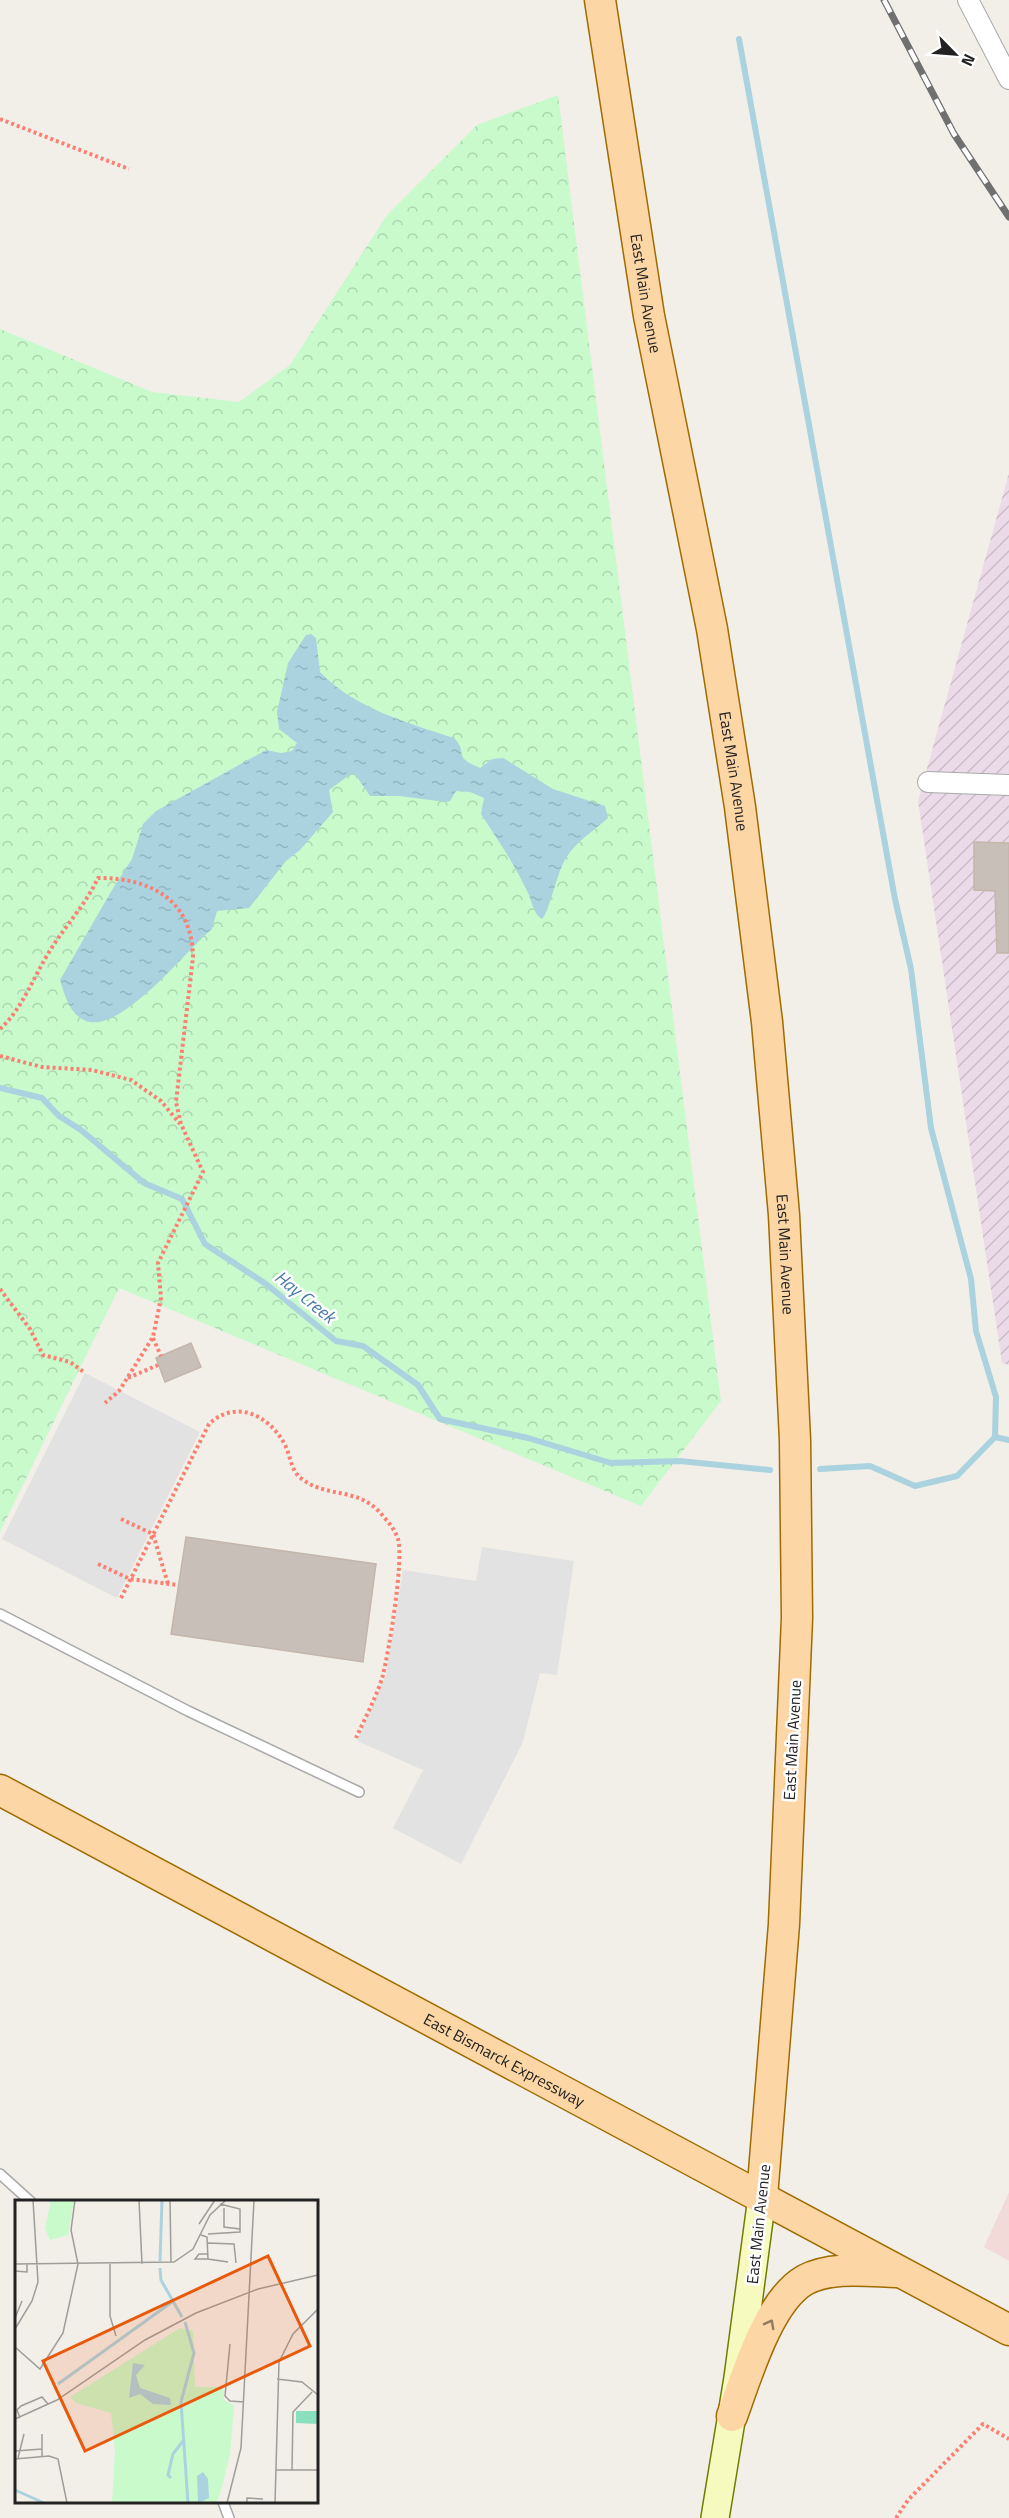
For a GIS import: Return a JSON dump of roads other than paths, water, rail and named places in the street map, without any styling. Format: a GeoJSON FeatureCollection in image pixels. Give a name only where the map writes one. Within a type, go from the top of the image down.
{"type":"FeatureCollection","features":[{"type":"Feature","properties":{"kind":"main road","name":"East Main Avenue"},"geometry":{"type":"LineString","coordinates":[[600,0],[649,316],[712,629],[740,807],[767,1023],[784,1215],[795,1440],[798,1618],[784,1924],[762,2197],[732,2416],[715,2518]]}},
{"type":"Feature","properties":{"kind":"main road","name":"East Bismarck Expressway"},"geometry":{"type":"LineString","coordinates":[[0,1790],[1009,2330]]}},
{"type":"Feature","properties":{"kind":"main road"},"geometry":{"type":"LineString","coordinates":[[732,2416],[759,2345],[789,2293],[805,2280],[824,2274],[843,2271],[902,2272]]}},
{"type":"Feature","properties":{"kind":"street"},"geometry":{"type":"LineString","coordinates":[[968,0],[1009,79]]}},
{"type":"Feature","properties":{"kind":"street"},"geometry":{"type":"LineString","coordinates":[[928,782],[1009,785]]}},
{"type":"Feature","properties":{"kind":"lane"},"geometry":{"type":"LineString","coordinates":[[0,1614],[188,1711],[359,1792]]}},
{"type":"Feature","properties":{"kind":"lane"},"geometry":{"type":"LineString","coordinates":[[0,2174],[29,2200]]}},
{"type":"Feature","properties":{"kind":"lane"},"geometry":{"type":"LineString","coordinates":[[223,2503],[229,2518]]}},
{"type":"Feature","properties":{"kind":"water"},"geometry":{"type":"Polygon","coordinates":[[[311,634],[316,638],[320,672],[334,685],[365,705],[454,738],[463,757],[480,768],[492,759],[503,758],[553,789],[605,806],[608,818],[580,841],[566,858],[542,919],[535,910],[511,861],[481,814],[484,798],[470,792],[456,791],[450,801],[446,802],[399,796],[370,796],[355,774],[351,774],[329,790],[333,812],[300,850],[286,861],[249,908],[217,911],[212,929],[150,990],[113,1017],[96,1022],[77,1016],[70,1007],[60,980],[132,859],[143,824],[156,811],[266,750],[281,753],[292,751],[297,743],[279,729],[277,712],[288,663],[306,635],[311,634]]]}},
{"type":"Feature","properties":{"kind":"waterway"},"geometry":{"type":"LineString","coordinates":[[739,39],[895,899],[911,969],[931,1128],[971,1279],[976,1331],[996,1397],[995,1437]]}},
{"type":"Feature","properties":{"kind":"waterway","name":"Hay Creek"},"geometry":{"type":"LineString","coordinates":[[0,1088],[42,1098],[59,1116],[81,1130],[144,1183],[182,1199],[205,1244],[266,1284],[336,1341],[363,1346],[418,1385],[440,1419],[528,1438],[611,1463],[680,1461],[770,1470]]}},
{"type":"Feature","properties":{"kind":"waterway","name":"Hay Creek"},"geometry":{"type":"LineString","coordinates":[[820,1469],[870,1466],[915,1486],[957,1476],[995,1437],[1009,1440]]}},
{"type":"Feature","properties":{"kind":"railway"},"geometry":{"type":"LineString","coordinates":[[884,0],[954,134],[1009,217]]}}]}
